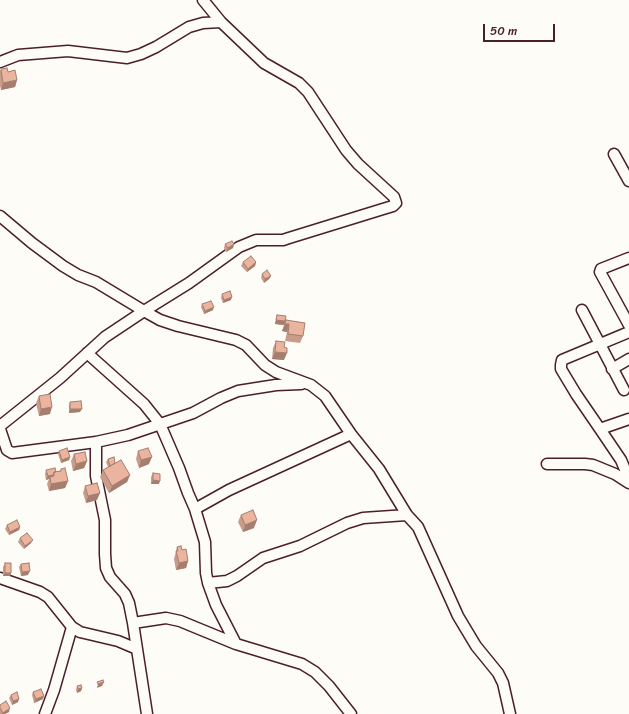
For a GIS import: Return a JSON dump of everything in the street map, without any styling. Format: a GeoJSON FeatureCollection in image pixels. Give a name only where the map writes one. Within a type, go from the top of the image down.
{"type":"FeatureCollection","features":[{"type":"Feature","properties":{"kind":"street"},"geometry":{"type":"LineString","coordinates":[[203,0],[221,22],[264,63],[299,83],[308,92],[346,150],[358,164],[394,197],[396,203],[393,206],[384,209],[289,238],[277,240],[256,240],[242,245],[189,283],[105,337],[60,378],[0,428],[6,447],[9,452],[12,453],[96,442],[128,435],[193,413],[238,391],[291,384],[311,385]]}},
{"type":"Feature","properties":{"kind":"street"},"geometry":{"type":"LineString","coordinates":[[0,62],[18,55],[68,51],[127,58],[141,54],[156,47],[189,27],[203,23],[221,22]]}},
{"type":"Feature","properties":{"kind":"street"},"geometry":{"type":"LineString","coordinates":[[614,154],[629,181]]}},
{"type":"Feature","properties":{"kind":"street"},"geometry":{"type":"LineString","coordinates":[[0,216],[32,243],[78,275],[96,282],[160,320],[178,326],[236,340],[246,345],[265,365],[276,372],[311,385],[325,396],[379,469],[407,515],[418,527],[458,616],[476,646],[498,673],[503,683],[510,714]]}},
{"type":"Feature","properties":{"kind":"street"},"geometry":{"type":"LineString","coordinates":[[629,258],[601,269],[600,272],[629,325]]}},
{"type":"Feature","properties":{"kind":"street"},"geometry":{"type":"LineString","coordinates":[[582,310],[624,390]]}},
{"type":"Feature","properties":{"kind":"street"},"geometry":{"type":"LineString","coordinates":[[629,332],[562,360],[560,365],[576,394],[620,460],[629,479]]}},
{"type":"Feature","properties":{"kind":"street"},"geometry":{"type":"LineString","coordinates":[[87,353],[144,404],[160,424],[195,509],[205,542],[206,573],[208,583],[216,605],[236,644]]}},
{"type":"Feature","properties":{"kind":"street"},"geometry":{"type":"LineString","coordinates":[[612,369],[629,359]]}},
{"type":"Feature","properties":{"kind":"street"},"geometry":{"type":"LineString","coordinates":[[600,429],[629,419]]}},
{"type":"Feature","properties":{"kind":"street"},"geometry":{"type":"LineString","coordinates":[[195,509],[229,490],[352,434]]}},
{"type":"Feature","properties":{"kind":"street"},"geometry":{"type":"LineString","coordinates":[[96,442],[96,476],[105,520],[106,568],[110,577],[127,598],[133,623],[147,714]]}},
{"type":"Feature","properties":{"kind":"street"},"geometry":{"type":"LineString","coordinates":[[547,464],[593,465],[615,474],[629,483]]}},
{"type":"Feature","properties":{"kind":"street"},"geometry":{"type":"LineString","coordinates":[[208,583],[227,581],[263,558],[300,546],[354,520],[381,516],[407,515]]}},
{"type":"Feature","properties":{"kind":"street"},"geometry":{"type":"LineString","coordinates":[[0,578],[48,596],[72,627],[80,632],[118,641],[137,650]]}},
{"type":"Feature","properties":{"kind":"street"},"geometry":{"type":"LineString","coordinates":[[133,623],[166,618],[180,621],[236,644],[302,664],[315,672],[329,686],[351,714]]}},
{"type":"Feature","properties":{"kind":"street"},"geometry":{"type":"LineString","coordinates":[[45,714],[54,690],[72,627]]}},
{"type":"Feature","properties":{"kind":"building"},"geometry":{"type":"Polygon","coordinates":[[[7,68],[8,72],[15,70],[17,80],[3,83],[1,69],[7,68]]]}},
{"type":"Feature","properties":{"kind":"building"},"geometry":{"type":"Polygon","coordinates":[[[232,241],[234,244],[228,248],[225,244],[232,241]]]}},
{"type":"Feature","properties":{"kind":"building"},"geometry":{"type":"Polygon","coordinates":[[[251,256],[256,262],[248,269],[243,262],[251,256]]]}},
{"type":"Feature","properties":{"kind":"building"},"geometry":{"type":"Polygon","coordinates":[[[267,270],[271,276],[265,279],[262,274],[267,270]]]}},
{"type":"Feature","properties":{"kind":"building"},"geometry":{"type":"Polygon","coordinates":[[[230,291],[232,297],[224,300],[222,294],[230,291]]]}},
{"type":"Feature","properties":{"kind":"building"},"geometry":{"type":"Polygon","coordinates":[[[211,301],[214,307],[205,311],[202,304],[211,301]]]}},
{"type":"Feature","properties":{"kind":"building"},"geometry":{"type":"Polygon","coordinates":[[[277,315],[286,316],[285,321],[276,320],[277,315]]]}},
{"type":"Feature","properties":{"kind":"building"},"geometry":{"type":"Polygon","coordinates":[[[286,320],[305,323],[303,336],[288,334],[289,324],[285,324],[286,320]]]}},
{"type":"Feature","properties":{"kind":"building"},"geometry":{"type":"Polygon","coordinates":[[[276,341],[285,342],[284,347],[287,348],[287,353],[275,352],[276,341]]]}},
{"type":"Feature","properties":{"kind":"building"},"geometry":{"type":"Polygon","coordinates":[[[50,394],[52,407],[41,409],[39,396],[50,394]]]}},
{"type":"Feature","properties":{"kind":"building"},"geometry":{"type":"Polygon","coordinates":[[[81,401],[82,409],[70,409],[70,402],[81,401]]]}},
{"type":"Feature","properties":{"kind":"building"},"geometry":{"type":"Polygon","coordinates":[[[67,448],[70,457],[62,460],[59,451],[67,448]]]}},
{"type":"Feature","properties":{"kind":"building"},"geometry":{"type":"Polygon","coordinates":[[[148,448],[152,457],[141,460],[138,451],[148,448]]]}},
{"type":"Feature","properties":{"kind":"building"},"geometry":{"type":"Polygon","coordinates":[[[85,452],[87,461],[76,464],[74,454],[85,452]]]}},
{"type":"Feature","properties":{"kind":"building"},"geometry":{"type":"Polygon","coordinates":[[[114,457],[115,463],[110,466],[108,459],[114,457]]]}},
{"type":"Feature","properties":{"kind":"building"},"geometry":{"type":"Polygon","coordinates":[[[121,460],[130,475],[112,486],[103,470],[121,460]]]}},
{"type":"Feature","properties":{"kind":"building"},"geometry":{"type":"Polygon","coordinates":[[[55,468],[56,472],[54,472],[53,475],[48,476],[46,470],[55,468]]]}},
{"type":"Feature","properties":{"kind":"building"},"geometry":{"type":"Polygon","coordinates":[[[65,468],[68,481],[51,484],[50,477],[54,476],[54,472],[61,471],[61,469],[65,468]]]}},
{"type":"Feature","properties":{"kind":"building"},"geometry":{"type":"Polygon","coordinates":[[[153,473],[160,474],[160,481],[153,480],[153,473]]]}},
{"type":"Feature","properties":{"kind":"building"},"geometry":{"type":"Polygon","coordinates":[[[97,483],[100,493],[88,496],[85,486],[97,483]]]}},
{"type":"Feature","properties":{"kind":"building"},"geometry":{"type":"Polygon","coordinates":[[[253,510],[257,520],[245,525],[241,515],[253,510]]]}},
{"type":"Feature","properties":{"kind":"building"},"geometry":{"type":"Polygon","coordinates":[[[17,520],[20,527],[10,532],[7,525],[17,520]]]}},
{"type":"Feature","properties":{"kind":"building"},"geometry":{"type":"Polygon","coordinates":[[[27,533],[33,540],[25,546],[20,538],[27,533]]]}},
{"type":"Feature","properties":{"kind":"building"},"geometry":{"type":"Polygon","coordinates":[[[181,546],[182,550],[186,549],[188,561],[179,563],[176,551],[178,551],[177,547],[181,546]]]}},
{"type":"Feature","properties":{"kind":"building"},"geometry":{"type":"Polygon","coordinates":[[[5,563],[11,563],[11,573],[5,573],[5,563]]]}},
{"type":"Feature","properties":{"kind":"building"},"geometry":{"type":"Polygon","coordinates":[[[29,563],[30,571],[22,572],[21,564],[29,563]]]}},
{"type":"Feature","properties":{"kind":"building"},"geometry":{"type":"Polygon","coordinates":[[[103,680],[104,682],[98,684],[97,682],[103,680]]]}},
{"type":"Feature","properties":{"kind":"building"},"geometry":{"type":"Polygon","coordinates":[[[81,685],[82,688],[78,689],[77,686],[81,685]]]}},
{"type":"Feature","properties":{"kind":"building"},"geometry":{"type":"Polygon","coordinates":[[[41,689],[44,696],[36,699],[33,692],[41,689]]]}},
{"type":"Feature","properties":{"kind":"building"},"geometry":{"type":"Polygon","coordinates":[[[17,692],[19,699],[13,701],[11,695],[17,692]]]}},
{"type":"Feature","properties":{"kind":"building"},"geometry":{"type":"Polygon","coordinates":[[[6,701],[10,708],[3,713],[0,705],[6,701]]]}}]}
